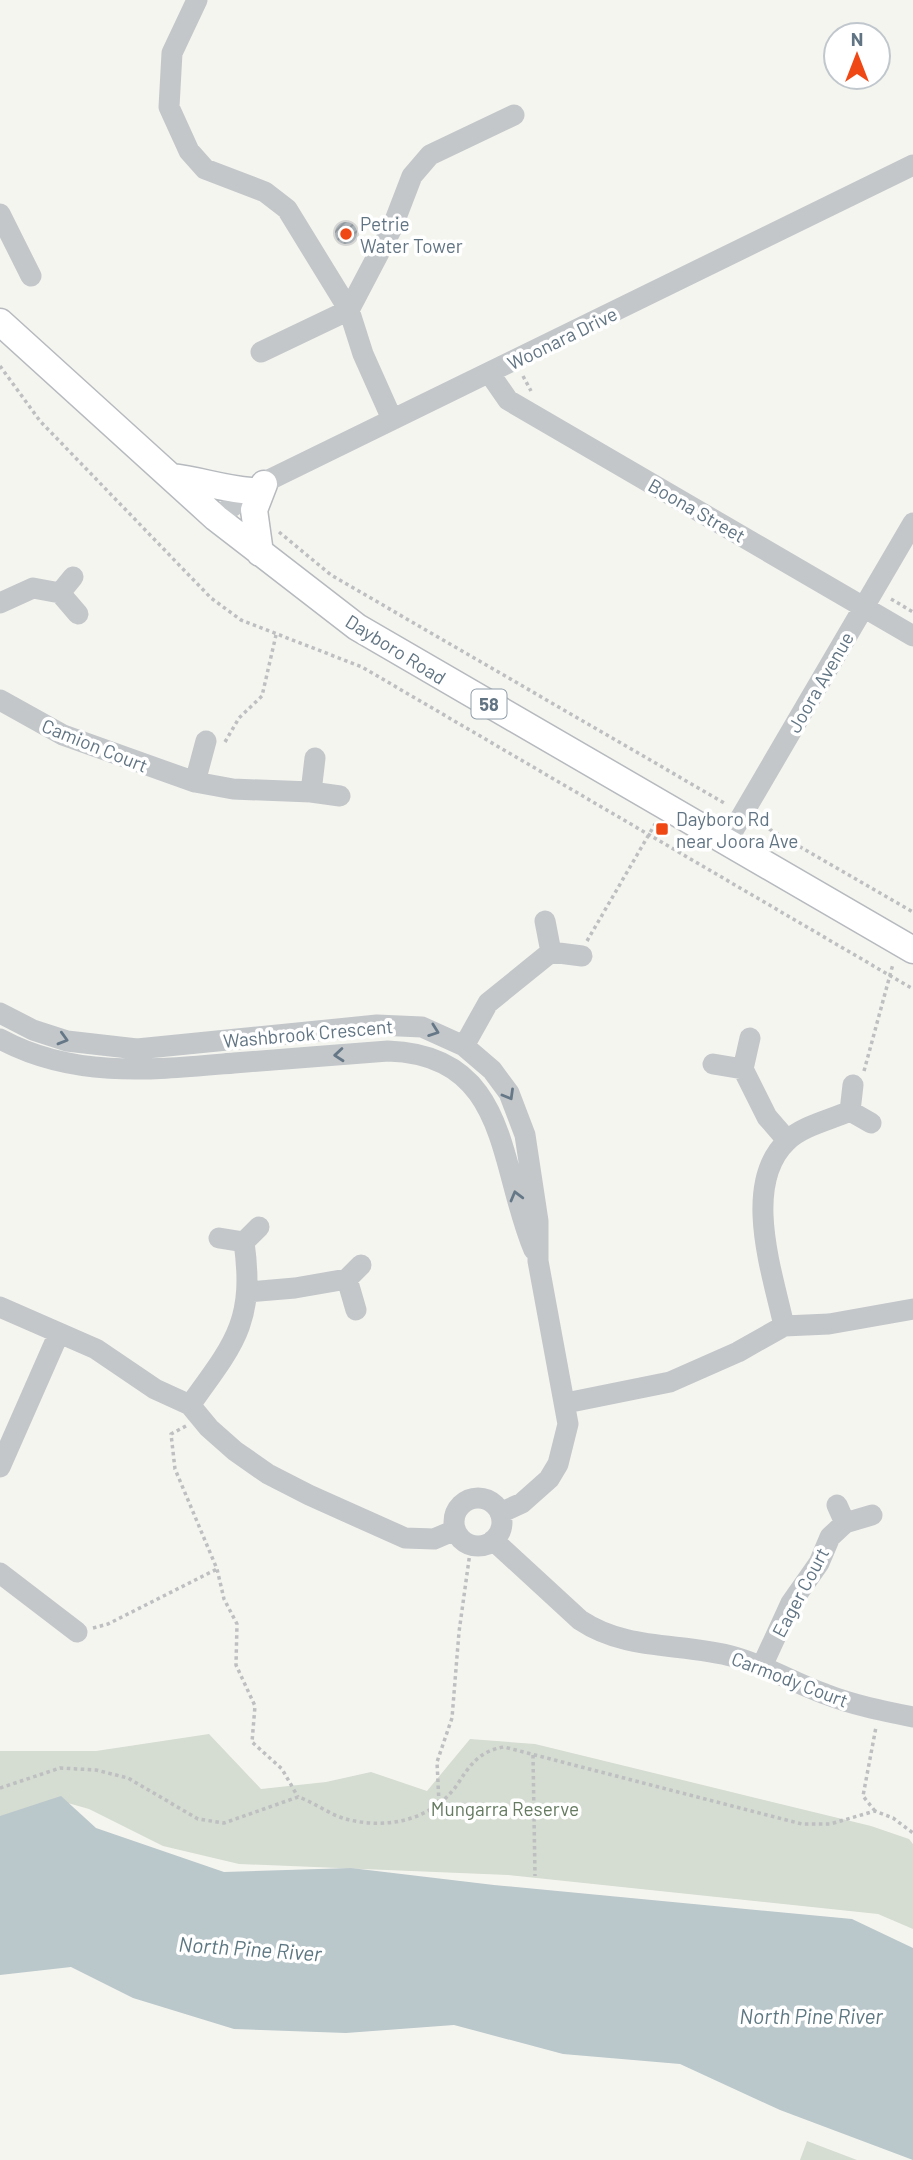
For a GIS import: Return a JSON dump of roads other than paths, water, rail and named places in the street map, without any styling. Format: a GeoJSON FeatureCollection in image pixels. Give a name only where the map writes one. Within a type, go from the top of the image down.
{"type":"FeatureCollection","features":[{"type":"Feature","properties":{"kind":"main road","name":"Dayboro Road"},"geometry":{"type":"LineString","coordinates":[[0,322],[216,517],[358,627],[907,946]]}},
{"type":"Feature","properties":{"kind":"main road"},"geometry":{"type":"LineString","coordinates":[[170,477],[198,480],[224,489],[257,488],[254,510],[260,553]]}},
{"type":"Feature","properties":{"kind":"street"},"geometry":{"type":"LineString","coordinates":[[197,0],[172,53],[169,107],[189,151],[205,169],[265,192],[287,209],[349,310],[363,355],[392,419]]}},
{"type":"Feature","properties":{"kind":"street"},"geometry":{"type":"LineString","coordinates":[[261,352],[349,310],[392,228],[412,176],[430,155],[514,115]]}},
{"type":"Feature","properties":{"kind":"street","name":"Woonara Drive"},"geometry":{"type":"LineString","coordinates":[[216,517],[257,488],[392,419],[913,166]]}},
{"type":"Feature","properties":{"kind":"street"},"geometry":{"type":"LineString","coordinates":[[0,214],[31,276]]}},
{"type":"Feature","properties":{"kind":"street","name":"Boona Street"},"geometry":{"type":"LineString","coordinates":[[490,373],[508,400],[913,636]]}},
{"type":"Feature","properties":{"kind":"street","name":"Joora Avenue"},"geometry":{"type":"LineString","coordinates":[[727,841],[913,523]]}},
{"type":"Feature","properties":{"kind":"street"},"geometry":{"type":"LineString","coordinates":[[0,603],[33,588],[66,585],[78,614]]}},
{"type":"Feature","properties":{"kind":"street","name":"Camion Court"},"geometry":{"type":"LineString","coordinates":[[0,700],[63,735],[195,782],[233,789],[340,796]]}},
{"type":"Feature","properties":{"kind":"street"},"geometry":{"type":"LineString","coordinates":[[195,782],[203,751]]}},
{"type":"Feature","properties":{"kind":"street"},"geometry":{"type":"LineString","coordinates":[[311,792],[315,758]]}},
{"type":"Feature","properties":{"kind":"street"},"geometry":{"type":"LineString","coordinates":[[545,921],[551,952]]}},
{"type":"Feature","properties":{"kind":"street"},"geometry":{"type":"LineString","coordinates":[[464,1046],[488,1003],[551,952],[582,956]]}},
{"type":"Feature","properties":{"kind":"street","name":"Washbrook Crescent"},"geometry":{"type":"LineString","coordinates":[[0,1013],[33,1030],[67,1041],[101,1047],[137,1049],[401,1024],[422,1027],[464,1046],[492,1070],[519,1114],[538,1221],[538,1261],[568,1424],[558,1464],[549,1479],[522,1503],[500,1513]]}},
{"type":"Feature","properties":{"kind":"street"},"geometry":{"type":"LineString","coordinates":[[750,1038],[743,1069],[767,1117],[787,1140]]}},
{"type":"Feature","properties":{"kind":"street","name":"Washbrook Crescent"},"geometry":{"type":"LineString","coordinates":[[0,1039],[42,1058],[74,1065],[137,1071],[388,1051],[412,1052],[432,1058],[469,1080],[491,1112],[523,1226],[538,1261]]}},
{"type":"Feature","properties":{"kind":"street"},"geometry":{"type":"LineString","coordinates":[[713,1064],[743,1069]]}},
{"type":"Feature","properties":{"kind":"street"},"geometry":{"type":"LineString","coordinates":[[850,1111],[853,1085]]}},
{"type":"Feature","properties":{"kind":"street"},"geometry":{"type":"LineString","coordinates":[[784,1326],[762,1220],[771,1171],[787,1140],[850,1111]]}},
{"type":"Feature","properties":{"kind":"street"},"geometry":{"type":"LineString","coordinates":[[850,1111],[871,1122]]}},
{"type":"Feature","properties":{"kind":"street"},"geometry":{"type":"LineString","coordinates":[[196,1412],[236,1339],[245,1313],[251,1234],[219,1238]]}},
{"type":"Feature","properties":{"kind":"street"},"geometry":{"type":"LineString","coordinates":[[247,1292],[295,1288],[354,1272],[356,1310]]}},
{"type":"Feature","properties":{"kind":"street"},"geometry":{"type":"LineString","coordinates":[[0,1307],[96,1349],[155,1389],[196,1412],[235,1451],[268,1474],[393,1534],[425,1540],[455,1530]]}},
{"type":"Feature","properties":{"kind":"street"},"geometry":{"type":"LineString","coordinates":[[566,1403],[670,1382],[738,1352],[784,1326],[838,1323],[913,1309]]}},
{"type":"Feature","properties":{"kind":"street"},"geometry":{"type":"LineString","coordinates":[[0,1467],[59,1333]]}},
{"type":"Feature","properties":{"kind":"street"},"geometry":{"type":"LineString","coordinates":[[482,1498],[490,1501],[500,1513],[501,1528],[493,1540],[479,1546],[471,1545],[455,1530],[456,1513],[466,1501],[482,1498]]}},
{"type":"Feature","properties":{"kind":"street","name":"Eager Court"},"geometry":{"type":"LineString","coordinates":[[762,1666],[791,1603],[819,1563],[841,1514],[872,1515]]}},
{"type":"Feature","properties":{"kind":"street","name":"Carmody Court"},"geometry":{"type":"LineString","coordinates":[[493,1540],[580,1620],[596,1631],[639,1645],[713,1651],[762,1666],[824,1694],[913,1717]]}},
{"type":"Feature","properties":{"kind":"street"},"geometry":{"type":"LineString","coordinates":[[0,1573],[77,1632]]}},
{"type":"Feature","properties":{"kind":"water","name":"North Pine River"},"geometry":{"type":"Polygon","coordinates":[[[61,1796],[96,1828],[224,1872],[351,1868],[494,1885],[852,1919],[913,1948],[913,2160],[780,2110],[680,2064],[563,2054],[454,2025],[346,2033],[234,2029],[133,1998],[71,1967],[0,1975],[0,1816],[61,1796]]]}},
{"type":"Feature","properties":{"kind":"place","name":"Petrie Water Tower"},"geometry":{"type":"Point","coordinates":[346,234]}},
{"type":"Feature","properties":{"kind":"place","name":"Dayboro Rd near Joora Ave"},"geometry":{"type":"Point","coordinates":[662,829]}},
{"type":"Feature","properties":{"kind":"park label","name":"Mungarra Reserve"},"geometry":{"type":"Point","coordinates":[505,1808]}}]}
